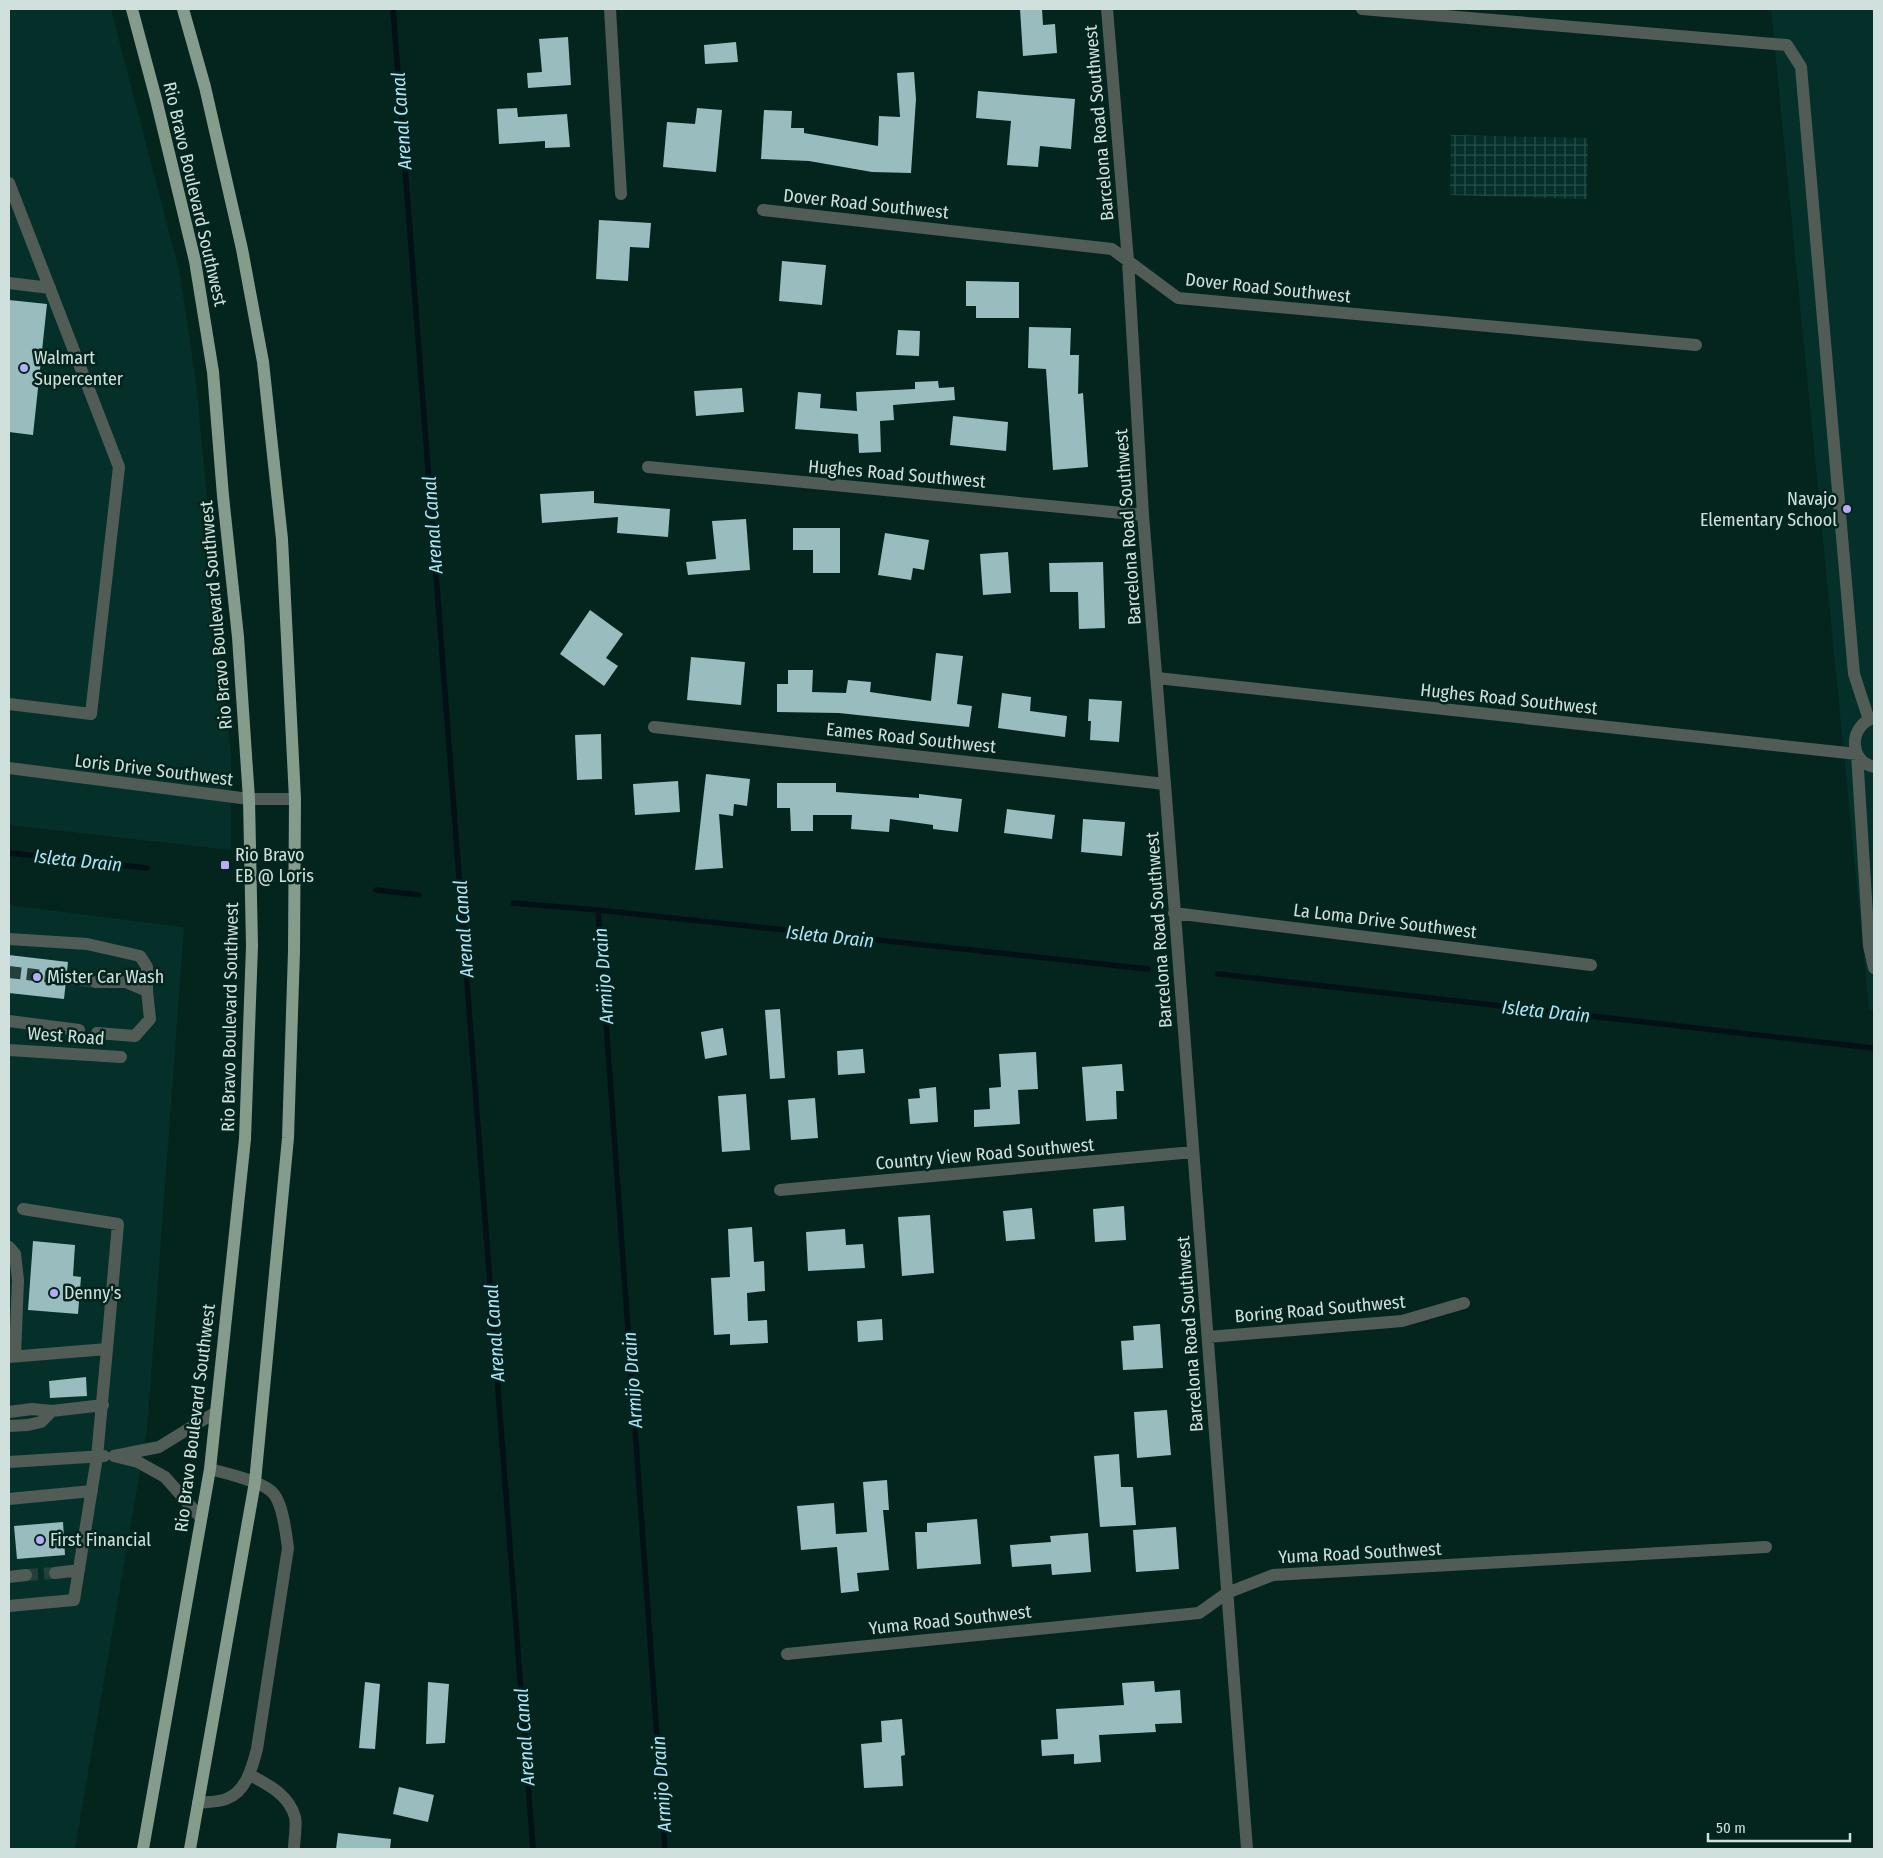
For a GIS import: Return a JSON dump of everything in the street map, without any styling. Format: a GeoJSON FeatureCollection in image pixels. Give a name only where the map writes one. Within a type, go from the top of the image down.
{"type":"FeatureCollection","features":[{"type":"Feature","properties":{"kind":"main road","name":"Rio Bravo Boulevard Southwest"},"geometry":{"type":"LineString","coordinates":[[132,9],[196,262],[213,372],[223,496],[238,637],[248,799],[252,946],[245,1139],[210,1468],[143,1849]]}},
{"type":"Feature","properties":{"kind":"main road","name":"Rio Bravo Boulevard Southwest"},"geometry":{"type":"LineString","coordinates":[[183,9],[205,87],[242,249],[263,362],[282,539],[295,799],[294,951],[288,1138],[255,1482],[190,1849]]}},
{"type":"Feature","properties":{"kind":"street"},"geometry":{"type":"LineString","coordinates":[[610,9],[621,194]]}},
{"type":"Feature","properties":{"kind":"street","name":"Barcelona Road Southwest"},"geometry":{"type":"LineString","coordinates":[[1107,9],[1128,261],[1143,515],[1247,1849]]}},
{"type":"Feature","properties":{"kind":"street"},"geometry":{"type":"LineString","coordinates":[[1362,9],[1787,45],[1801,67],[1854,674],[1871,719],[1862,724],[1854,738],[1857,754],[1869,946],[1874,968]]}},
{"type":"Feature","properties":{"kind":"street"},"geometry":{"type":"LineString","coordinates":[[9,183],[119,466],[91,714],[9,704]]}},
{"type":"Feature","properties":{"kind":"street","name":"Dover Road Southwest"},"geometry":{"type":"LineString","coordinates":[[763,210],[1112,249],[1178,298],[1696,345]]}},
{"type":"Feature","properties":{"kind":"street"},"geometry":{"type":"LineString","coordinates":[[9,283],[50,288]]}},
{"type":"Feature","properties":{"kind":"street","name":"Hughes Road Southwest"},"geometry":{"type":"LineString","coordinates":[[648,468],[1143,515]]}},
{"type":"Feature","properties":{"kind":"street","name":"Hughes Road Southwest"},"geometry":{"type":"LineString","coordinates":[[1157,678],[1857,754]]}},
{"type":"Feature","properties":{"kind":"street","name":"Eames Road Southwest"},"geometry":{"type":"LineString","coordinates":[[654,727],[1165,784]]}},
{"type":"Feature","properties":{"kind":"street"},"geometry":{"type":"LineString","coordinates":[[1857,754],[1862,761],[1874,767]]}},
{"type":"Feature","properties":{"kind":"street","name":"Loris Drive Southwest"},"geometry":{"type":"LineString","coordinates":[[9,768],[248,799],[295,799]]}},
{"type":"Feature","properties":{"kind":"street","name":"La Loma Drive Southwest"},"geometry":{"type":"LineString","coordinates":[[1174,913],[1591,965]]}},
{"type":"Feature","properties":{"kind":"street"},"geometry":{"type":"LineString","coordinates":[[9,939],[87,944],[140,956],[147,967],[150,1019],[135,1036],[97,1033]]}},
{"type":"Feature","properties":{"kind":"street"},"geometry":{"type":"LineString","coordinates":[[95,982],[126,982],[147,991]]}},
{"type":"Feature","properties":{"kind":"street"},"geometry":{"type":"LineString","coordinates":[[9,1021],[79,1030]]}},
{"type":"Feature","properties":{"kind":"street","name":"West Road"},"geometry":{"type":"LineString","coordinates":[[9,1050],[121,1057]]}},
{"type":"Feature","properties":{"kind":"street","name":"Country View Road Southwest"},"geometry":{"type":"LineString","coordinates":[[780,1190],[1193,1152]]}},
{"type":"Feature","properties":{"kind":"street"},"geometry":{"type":"LineString","coordinates":[[9,1606],[74,1600],[98,1457],[118,1224],[23,1209]]}},
{"type":"Feature","properties":{"kind":"street"},"geometry":{"type":"LineString","coordinates":[[9,1247],[15,1254],[18,1280],[12,1357],[107,1349]]}},
{"type":"Feature","properties":{"kind":"street","name":"Boring Road Southwest"},"geometry":{"type":"LineString","coordinates":[[1208,1337],[1402,1321],[1464,1303]]}},
{"type":"Feature","properties":{"kind":"street"},"geometry":{"type":"LineString","coordinates":[[9,1412],[32,1409],[52,1411],[103,1405]]}},
{"type":"Feature","properties":{"kind":"street"},"geometry":{"type":"LineString","coordinates":[[9,1426],[41,1422],[52,1411]]}},
{"type":"Feature","properties":{"kind":"street"},"geometry":{"type":"LineString","coordinates":[[9,1462],[114,1456],[159,1447],[216,1412]]}},
{"type":"Feature","properties":{"kind":"street"},"geometry":{"type":"LineString","coordinates":[[114,1456],[138,1462],[165,1477],[201,1518]]}},
{"type":"Feature","properties":{"kind":"street"},"geometry":{"type":"LineString","coordinates":[[198,1803],[226,1799],[238,1790],[250,1775],[258,1749],[288,1548],[284,1516],[273,1492],[255,1482],[210,1468]]}},
{"type":"Feature","properties":{"kind":"street"},"geometry":{"type":"LineString","coordinates":[[9,1499],[92,1491]]}},
{"type":"Feature","properties":{"kind":"street","name":"Yuma Road Southwest"},"geometry":{"type":"LineString","coordinates":[[787,1654],[1199,1613],[1227,1593],[1274,1575],[1766,1547]]}},
{"type":"Feature","properties":{"kind":"street"},"geometry":{"type":"LineString","coordinates":[[55,1573],[79,1570]]}},
{"type":"Feature","properties":{"kind":"street"},"geometry":{"type":"LineString","coordinates":[[9,1577],[26,1575]]}},
{"type":"Feature","properties":{"kind":"street"},"geometry":{"type":"LineString","coordinates":[[250,1775],[270,1785],[285,1798],[295,1818],[294,1849]]}},
{"type":"Feature","properties":{"kind":"shaded area"},"geometry":{"type":"Polygon","coordinates":[[[9,9],[111,9],[180,274],[196,381],[231,757],[231,850],[9,825],[9,9]]]}},
{"type":"Feature","properties":{"kind":"shaded area","name":"Navajo Elementary School"},"geometry":{"type":"Polygon","coordinates":[[[1771,9],[1874,9],[1874,1010],[1869,1010],[1771,9]]]}},
{"type":"Feature","properties":{"kind":"shaded area"},"geometry":{"type":"Polygon","coordinates":[[[1451,135],[1588,138],[1587,199],[1450,195],[1451,135]]]}},
{"type":"Feature","properties":{"kind":"shaded area"},"geometry":{"type":"Polygon","coordinates":[[[9,905],[184,927],[147,1431],[75,1849],[9,1849],[9,905]]]}},
{"type":"Feature","properties":{"kind":"building"},"geometry":{"type":"Polygon","coordinates":[[[1020,9],[1042,9],[1043,25],[1055,24],[1057,53],[1023,56],[1020,9]]]}},
{"type":"Feature","properties":{"kind":"building"},"geometry":{"type":"Polygon","coordinates":[[[568,37],[571,85],[528,88],[527,73],[542,72],[539,39],[568,37]]]}},
{"type":"Feature","properties":{"kind":"building"},"geometry":{"type":"Polygon","coordinates":[[[736,42],[738,62],[705,64],[704,45],[736,42]]]}},
{"type":"Feature","properties":{"kind":"building"},"geometry":{"type":"Polygon","coordinates":[[[914,72],[916,99],[911,173],[872,172],[809,161],[761,159],[764,110],[792,111],[791,128],[804,128],[804,133],[878,146],[879,116],[900,117],[897,73],[914,72]]]}},
{"type":"Feature","properties":{"kind":"building"},"geometry":{"type":"Polygon","coordinates":[[[978,91],[1075,99],[1071,149],[1040,146],[1038,167],[1007,165],[1011,121],[976,118],[978,91]]]}},
{"type":"Feature","properties":{"kind":"building"},"geometry":{"type":"Polygon","coordinates":[[[517,108],[518,117],[567,114],[570,147],[545,148],[545,141],[499,144],[497,109],[517,108]]]}},
{"type":"Feature","properties":{"kind":"building"},"geometry":{"type":"Polygon","coordinates":[[[697,108],[722,110],[716,172],[663,167],[667,122],[695,124],[697,108]]]}},
{"type":"Feature","properties":{"kind":"building"},"geometry":{"type":"Polygon","coordinates":[[[599,220],[651,223],[649,248],[630,247],[628,281],[596,279],[599,220]]]}},
{"type":"Feature","properties":{"kind":"building"},"geometry":{"type":"Polygon","coordinates":[[[782,261],[826,265],[822,305],[779,301],[782,261]]]}},
{"type":"Feature","properties":{"kind":"building"},"geometry":{"type":"Polygon","coordinates":[[[966,281],[1019,282],[1019,318],[976,318],[976,306],[966,306],[966,281]]]}},
{"type":"Feature","properties":{"kind":"building","name":"Walmart Supercenter"},"geometry":{"type":"Polygon","coordinates":[[[9,300],[47,304],[33,435],[9,432],[9,300]]]}},
{"type":"Feature","properties":{"kind":"building"},"geometry":{"type":"Polygon","coordinates":[[[1029,327],[1071,328],[1070,355],[1079,355],[1078,394],[1083,393],[1088,467],[1053,470],[1046,369],[1028,368],[1029,327]]]}},
{"type":"Feature","properties":{"kind":"building"},"geometry":{"type":"Polygon","coordinates":[[[898,330],[920,331],[919,356],[896,355],[898,330]]]}},
{"type":"Feature","properties":{"kind":"building"},"geometry":{"type":"Polygon","coordinates":[[[938,381],[939,388],[954,387],[955,400],[893,405],[894,420],[880,421],[881,452],[859,453],[858,434],[795,429],[798,392],[821,394],[820,408],[857,411],[856,392],[915,389],[915,382],[938,381]]]}},
{"type":"Feature","properties":{"kind":"building"},"geometry":{"type":"Polygon","coordinates":[[[742,388],[744,412],[696,416],[694,391],[742,388]]]}},
{"type":"Feature","properties":{"kind":"building"},"geometry":{"type":"Polygon","coordinates":[[[953,416],[1008,422],[1006,451],[950,445],[953,416]]]}},
{"type":"Feature","properties":{"kind":"building"},"geometry":{"type":"Polygon","coordinates":[[[594,491],[594,503],[670,509],[668,537],[617,533],[618,517],[542,523],[540,494],[594,491]]]}},
{"type":"Feature","properties":{"kind":"building"},"geometry":{"type":"Polygon","coordinates":[[[746,519],[750,570],[688,575],[686,562],[716,559],[712,521],[746,519]]]}},
{"type":"Feature","properties":{"kind":"building"},"geometry":{"type":"Polygon","coordinates":[[[793,528],[840,528],[840,573],[813,573],[813,550],[793,550],[793,528]]]}},
{"type":"Feature","properties":{"kind":"building"},"geometry":{"type":"Polygon","coordinates":[[[885,533],[929,540],[924,570],[913,568],[911,580],[878,575],[885,533]]]}},
{"type":"Feature","properties":{"kind":"building"},"geometry":{"type":"Polygon","coordinates":[[[1008,552],[1011,593],[983,595],[980,554],[1008,552]]]}},
{"type":"Feature","properties":{"kind":"building"},"geometry":{"type":"Polygon","coordinates":[[[1103,562],[1105,628],[1079,629],[1078,592],[1050,592],[1049,563],[1103,562]]]}},
{"type":"Feature","properties":{"kind":"building"},"geometry":{"type":"Polygon","coordinates":[[[590,610],[623,634],[606,658],[618,666],[604,686],[560,654],[590,610]]]}},
{"type":"Feature","properties":{"kind":"building"},"geometry":{"type":"Polygon","coordinates":[[[936,653],[963,656],[957,704],[972,706],[969,727],[839,713],[777,712],[777,684],[788,684],[788,670],[813,670],[812,692],[846,693],[848,680],[871,682],[870,692],[931,701],[936,653]]]}},
{"type":"Feature","properties":{"kind":"building"},"geometry":{"type":"Polygon","coordinates":[[[691,657],[745,662],[741,705],[687,700],[691,657]]]}},
{"type":"Feature","properties":{"kind":"building"},"geometry":{"type":"Polygon","coordinates":[[[1002,693],[1031,697],[1030,711],[1067,716],[1065,737],[998,728],[1002,693]]]}},
{"type":"Feature","properties":{"kind":"building"},"geometry":{"type":"Polygon","coordinates":[[[1089,699],[1122,701],[1119,742],[1090,740],[1091,721],[1088,721],[1089,699]]]}},
{"type":"Feature","properties":{"kind":"building"},"geometry":{"type":"Polygon","coordinates":[[[601,734],[602,779],[577,780],[575,735],[601,734]]]}},
{"type":"Feature","properties":{"kind":"building"},"geometry":{"type":"Polygon","coordinates":[[[706,774],[750,779],[747,806],[734,804],[733,816],[719,814],[723,868],[695,870],[706,774]]]}},
{"type":"Feature","properties":{"kind":"building"},"geometry":{"type":"Polygon","coordinates":[[[678,781],[680,812],[635,815],[633,784],[678,781]]]}},
{"type":"Feature","properties":{"kind":"building"},"geometry":{"type":"Polygon","coordinates":[[[777,783],[836,783],[836,792],[919,798],[919,794],[962,799],[958,832],[933,829],[933,825],[890,819],[889,832],[851,829],[852,815],[813,815],[813,831],[791,831],[790,808],[777,808],[777,783]]]}},
{"type":"Feature","properties":{"kind":"building"},"geometry":{"type":"Polygon","coordinates":[[[1007,809],[1055,815],[1052,839],[1004,833],[1007,809]]]}},
{"type":"Feature","properties":{"kind":"building"},"geometry":{"type":"Polygon","coordinates":[[[1083,819],[1125,822],[1122,856],[1081,852],[1083,819]]]}},
{"type":"Feature","properties":{"kind":"building","name":"Mister Car Wash"},"geometry":{"type":"Polygon","coordinates":[[[9,955],[68,962],[64,999],[9,993],[9,955]]]}},
{"type":"Feature","properties":{"kind":"building"},"geometry":{"type":"Polygon","coordinates":[[[780,1009],[785,1078],[770,1079],[765,1010],[780,1009]]]}},
{"type":"Feature","properties":{"kind":"building"},"geometry":{"type":"Polygon","coordinates":[[[723,1028],[727,1055],[705,1059],[701,1032],[723,1028]]]}},
{"type":"Feature","properties":{"kind":"building"},"geometry":{"type":"Polygon","coordinates":[[[863,1049],[865,1073],[838,1075],[837,1051],[863,1049]]]}},
{"type":"Feature","properties":{"kind":"building"},"geometry":{"type":"Polygon","coordinates":[[[1036,1052],[1038,1089],[1018,1090],[1020,1124],[974,1127],[974,1110],[990,1109],[989,1088],[1001,1087],[999,1054],[1036,1052]]]}},
{"type":"Feature","properties":{"kind":"building"},"geometry":{"type":"Polygon","coordinates":[[[1122,1064],[1124,1091],[1116,1091],[1117,1119],[1086,1121],[1082,1067],[1122,1064]]]}},
{"type":"Feature","properties":{"kind":"building"},"geometry":{"type":"Polygon","coordinates":[[[936,1087],[938,1122],[910,1124],[908,1099],[920,1098],[919,1089],[936,1087]]]}},
{"type":"Feature","properties":{"kind":"building"},"geometry":{"type":"Polygon","coordinates":[[[746,1094],[750,1150],[722,1152],[718,1096],[746,1094]]]}},
{"type":"Feature","properties":{"kind":"building"},"geometry":{"type":"Polygon","coordinates":[[[815,1098],[818,1138],[791,1140],[788,1100],[815,1098]]]}},
{"type":"Feature","properties":{"kind":"building"},"geometry":{"type":"Polygon","coordinates":[[[1124,1206],[1126,1240],[1095,1242],[1093,1209],[1124,1206]]]}},
{"type":"Feature","properties":{"kind":"building"},"geometry":{"type":"Polygon","coordinates":[[[1032,1208],[1035,1239],[1006,1241],[1003,1211],[1032,1208]]]}},
{"type":"Feature","properties":{"kind":"building"},"geometry":{"type":"Polygon","coordinates":[[[930,1215],[934,1273],[902,1276],[898,1217],[930,1215]]]}},
{"type":"Feature","properties":{"kind":"building"},"geometry":{"type":"Polygon","coordinates":[[[752,1227],[754,1262],[764,1261],[765,1291],[747,1293],[748,1321],[767,1320],[768,1343],[730,1345],[730,1334],[714,1335],[711,1278],[730,1277],[728,1229],[752,1227]]]}},
{"type":"Feature","properties":{"kind":"building"},"geometry":{"type":"Polygon","coordinates":[[[845,1229],[846,1245],[863,1244],[865,1268],[808,1271],[806,1232],[845,1229]]]}},
{"type":"Feature","properties":{"kind":"building","name":"Denny's"},"geometry":{"type":"Polygon","coordinates":[[[33,1241],[75,1245],[73,1276],[81,1277],[78,1314],[28,1310],[33,1241]]]}},
{"type":"Feature","properties":{"kind":"building"},"geometry":{"type":"Polygon","coordinates":[[[882,1319],[883,1340],[858,1342],[857,1321],[882,1319]]]}},
{"type":"Feature","properties":{"kind":"building"},"geometry":{"type":"Polygon","coordinates":[[[1160,1324],[1163,1368],[1123,1370],[1121,1341],[1134,1340],[1133,1326],[1160,1324]]]}},
{"type":"Feature","properties":{"kind":"building"},"geometry":{"type":"Polygon","coordinates":[[[86,1377],[87,1396],[50,1398],[49,1381],[86,1377]]]}},
{"type":"Feature","properties":{"kind":"building"},"geometry":{"type":"Polygon","coordinates":[[[1167,1410],[1171,1455],[1137,1458],[1134,1412],[1167,1410]]]}},
{"type":"Feature","properties":{"kind":"building"},"geometry":{"type":"Polygon","coordinates":[[[1119,1454],[1121,1487],[1133,1487],[1136,1525],[1100,1527],[1094,1456],[1119,1454]]]}},
{"type":"Feature","properties":{"kind":"building"},"geometry":{"type":"Polygon","coordinates":[[[887,1480],[889,1510],[883,1510],[889,1570],[857,1573],[859,1591],[841,1593],[837,1547],[801,1550],[797,1506],[834,1503],[836,1534],[867,1532],[863,1482],[887,1480]]]}},
{"type":"Feature","properties":{"kind":"building"},"geometry":{"type":"Polygon","coordinates":[[[977,1519],[981,1564],[917,1569],[915,1532],[927,1532],[927,1523],[977,1519]]]}},
{"type":"Feature","properties":{"kind":"building","name":"First Financial"},"geometry":{"type":"Polygon","coordinates":[[[63,1522],[65,1555],[17,1559],[14,1526],[63,1522]]]}},
{"type":"Feature","properties":{"kind":"building"},"geometry":{"type":"Polygon","coordinates":[[[1176,1527],[1179,1569],[1136,1572],[1133,1530],[1176,1527]]]}},
{"type":"Feature","properties":{"kind":"building"},"geometry":{"type":"Polygon","coordinates":[[[1088,1533],[1091,1572],[1052,1575],[1051,1564],[1012,1567],[1010,1545],[1051,1542],[1050,1536],[1088,1533]]]}},
{"type":"Feature","properties":{"kind":"building"},"geometry":{"type":"Polygon","coordinates":[[[1154,1681],[1155,1692],[1180,1690],[1182,1723],[1155,1724],[1156,1732],[1099,1735],[1101,1762],[1074,1764],[1074,1754],[1042,1756],[1041,1740],[1058,1739],[1056,1709],[1124,1705],[1122,1683],[1154,1681]]]}},
{"type":"Feature","properties":{"kind":"building"},"geometry":{"type":"Polygon","coordinates":[[[365,1682],[380,1684],[375,1749],[359,1748],[365,1682]]]}},
{"type":"Feature","properties":{"kind":"building"},"geometry":{"type":"Polygon","coordinates":[[[428,1682],[449,1684],[445,1743],[426,1744],[428,1682]]]}},
{"type":"Feature","properties":{"kind":"building"},"geometry":{"type":"Polygon","coordinates":[[[902,1719],[905,1755],[901,1756],[903,1786],[864,1788],[861,1744],[882,1742],[881,1721],[902,1719]]]}},
{"type":"Feature","properties":{"kind":"building"},"geometry":{"type":"Polygon","coordinates":[[[399,1787],[434,1795],[428,1822],[393,1814],[399,1787]]]}},
{"type":"Feature","properties":{"kind":"building"},"geometry":{"type":"Polygon","coordinates":[[[338,1833],[391,1839],[390,1849],[336,1849],[338,1833]]]}},
{"type":"Feature","properties":{"kind":"waterway","name":"Arenal Canal"},"geometry":{"type":"LineString","coordinates":[[393,9],[533,1849]]}},
{"type":"Feature","properties":{"kind":"waterway","name":"Isleta Drain"},"geometry":{"type":"LineString","coordinates":[[9,853],[147,868]]}},
{"type":"Feature","properties":{"kind":"waterway","name":"Isleta Drain"},"geometry":{"type":"LineString","coordinates":[[376,890],[419,895]]}},
{"type":"Feature","properties":{"kind":"waterway","name":"Isleta Drain"},"geometry":{"type":"LineString","coordinates":[[513,903],[598,910],[1148,969]]}},
{"type":"Feature","properties":{"kind":"waterway","name":"Armijo Drain"},"geometry":{"type":"LineString","coordinates":[[598,910],[665,1849]]}},
{"type":"Feature","properties":{"kind":"waterway","name":"Isleta Drain"},"geometry":{"type":"LineString","coordinates":[[1218,974],[1874,1048]]}},
{"type":"Feature","properties":{"kind":"tunnel"},"geometry":{"type":"LineString","coordinates":[[9,972],[95,982]]}},
{"type":"Feature","properties":{"kind":"tunnel"},"geometry":{"type":"LineString","coordinates":[[26,1575],[55,1573]]}},
{"type":"Feature","properties":{"kind":"place","name":"Walmart Supercenter"},"geometry":{"type":"Point","coordinates":[24,368]}},
{"type":"Feature","properties":{"kind":"place","name":"Navajo Elementary School"},"geometry":{"type":"Point","coordinates":[1847,509]}},
{"type":"Feature","properties":{"kind":"place","name":"Rio Bravo EB @ Loris"},"geometry":{"type":"Point","coordinates":[225,865]}},
{"type":"Feature","properties":{"kind":"place","name":"Mister Car Wash"},"geometry":{"type":"Point","coordinates":[37,977]}},
{"type":"Feature","properties":{"kind":"place","name":"Denny's"},"geometry":{"type":"Point","coordinates":[54,1293]}},
{"type":"Feature","properties":{"kind":"place","name":"First Financial"},"geometry":{"type":"Point","coordinates":[40,1540]}}]}
